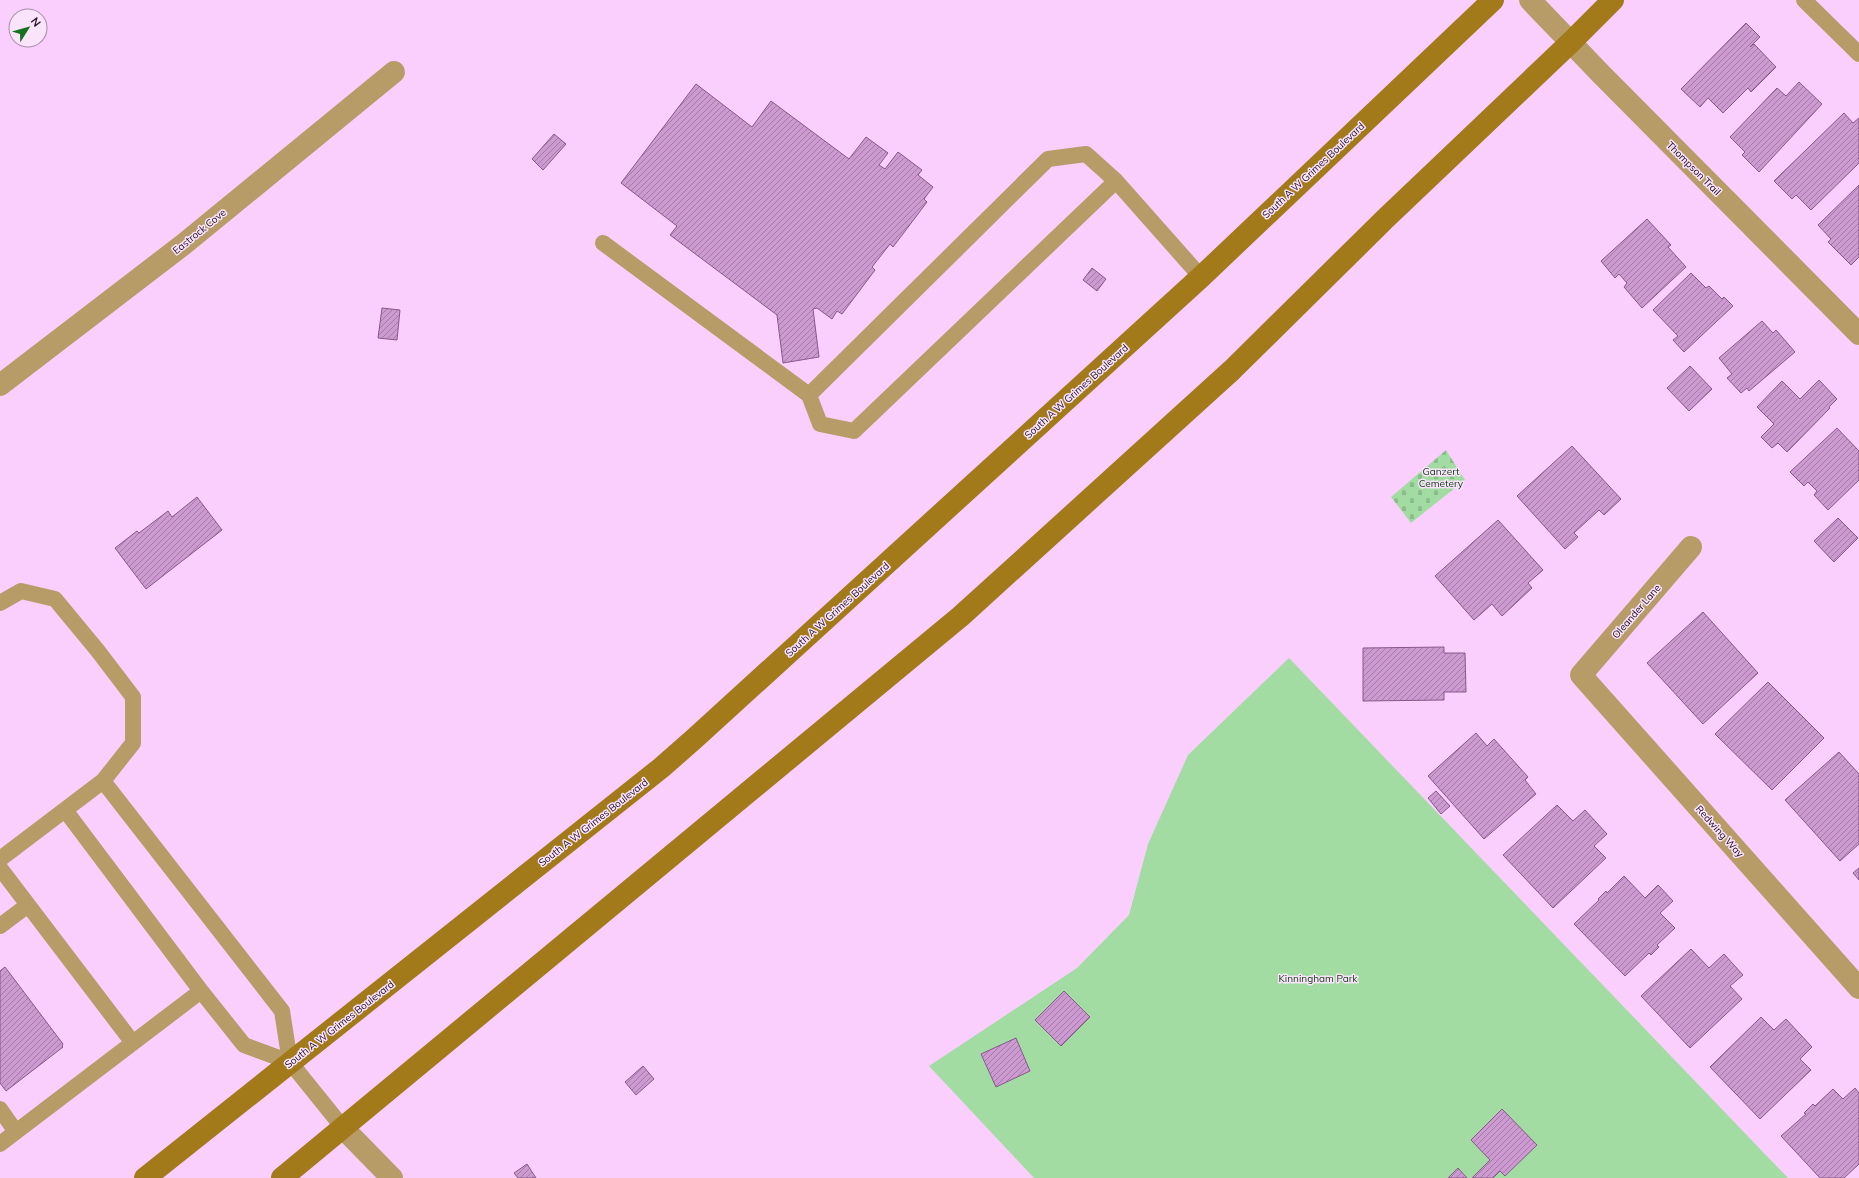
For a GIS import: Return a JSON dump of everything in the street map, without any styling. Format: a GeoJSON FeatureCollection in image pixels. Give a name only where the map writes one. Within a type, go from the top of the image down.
{"type":"FeatureCollection","features":[{"type":"Feature","properties":{"kind":"main road","name":"South A W Grimes Boulevard"},"geometry":{"type":"LineString","coordinates":[[145,1178],[661,768],[1201,277],[1493,0]]}},
{"type":"Feature","properties":{"kind":"main road"},"geometry":{"type":"LineString","coordinates":[[282,1178],[344,1129],[961,616],[1232,370],[1385,219],[1570,43],[1612,0]]}},
{"type":"Feature","properties":{"kind":"street","name":"Thompson Trail"},"geometry":{"type":"LineString","coordinates":[[1530,0],[1570,43],[1859,334]]}},
{"type":"Feature","properties":{"kind":"street","name":"Eastrock Cove"},"geometry":{"type":"LineString","coordinates":[[0,385],[184,244],[394,72]]}},
{"type":"Feature","properties":{"kind":"street","name":"Oleander Lane"},"geometry":{"type":"LineString","coordinates":[[1581,675],[1691,548]]}},
{"type":"Feature","properties":{"kind":"street","name":"Redwing Way"},"geometry":{"type":"LineString","coordinates":[[1581,675],[1859,988]]}},
{"type":"Feature","properties":{"kind":"street"},"geometry":{"type":"LineString","coordinates":[[344,1129],[392,1178]]}},
{"type":"Feature","properties":{"kind":"lane"},"geometry":{"type":"LineString","coordinates":[[1804,0],[1859,54]]}},
{"type":"Feature","properties":{"kind":"lane"},"geometry":{"type":"LineString","coordinates":[[809,395],[1048,158],[1086,154],[1116,181],[1201,277]]}},
{"type":"Feature","properties":{"kind":"lane"},"geometry":{"type":"LineString","coordinates":[[603,242],[809,395],[820,424],[854,431],[1116,181]]}},
{"type":"Feature","properties":{"kind":"lane"},"geometry":{"type":"LineString","coordinates":[[0,603],[21,591],[55,599],[133,697],[133,743],[103,781],[0,859]]}},
{"type":"Feature","properties":{"kind":"lane"},"geometry":{"type":"LineString","coordinates":[[103,781],[282,1011],[290,1062],[344,1129]]}},
{"type":"Feature","properties":{"kind":"lane"},"geometry":{"type":"LineString","coordinates":[[65,810],[201,991],[244,1045],[290,1062]]}},
{"type":"Feature","properties":{"kind":"lane"},"geometry":{"type":"LineString","coordinates":[[0,868],[133,1043]]}},
{"type":"Feature","properties":{"kind":"lane"},"geometry":{"type":"LineString","coordinates":[[0,926],[28,905]]}},
{"type":"Feature","properties":{"kind":"lane"},"geometry":{"type":"LineString","coordinates":[[0,1144],[201,991]]}},
{"type":"Feature","properties":{"kind":"lane"},"geometry":{"type":"LineString","coordinates":[[0,1109],[16,1132]]}},
{"type":"Feature","properties":{"kind":"green space","name":"Ganzert Cemetery"},"geometry":{"type":"Polygon","coordinates":[[[1446,450],[1465,480],[1411,523],[1391,497],[1446,450]]]}},
{"type":"Feature","properties":{"kind":"green space","name":"Kinningham Park"},"geometry":{"type":"Polygon","coordinates":[[[1289,658],[1788,1178],[1034,1178],[929,1066],[1077,968],[1129,915],[1148,844],[1188,755],[1289,658]]]}},
{"type":"Feature","properties":{"kind":"building"},"geometry":{"type":"Polygon","coordinates":[[[1746,23],[1760,37],[1750,47],[1754,44],[1776,67],[1751,92],[1748,88],[1723,113],[1708,98],[1700,107],[1681,89],[1746,23]]]}},
{"type":"Feature","properties":{"kind":"building"},"geometry":{"type":"Polygon","coordinates":[[[1799,82],[1822,104],[1759,172],[1742,155],[1745,152],[1730,137],[1777,88],[1786,96],[1799,82]]]}},
{"type":"Feature","properties":{"kind":"building"},"geometry":{"type":"Polygon","coordinates":[[[696,84],[752,127],[771,101],[849,159],[866,137],[888,153],[879,165],[885,169],[898,152],[922,170],[918,175],[933,187],[924,199],[927,202],[893,247],[890,244],[872,267],[875,270],[842,314],[837,311],[832,319],[817,308],[813,309],[819,357],[783,363],[777,315],[670,235],[677,226],[621,183],[696,84]]]}},
{"type":"Feature","properties":{"kind":"building"},"geometry":{"type":"Polygon","coordinates":[[[1844,113],[1853,123],[1859,118],[1859,163],[1811,210],[1796,195],[1792,199],[1774,181],[1844,113]]]}},
{"type":"Feature","properties":{"kind":"building"},"geometry":{"type":"Polygon","coordinates":[[[554,134],[566,144],[543,170],[532,159],[554,134]]]}},
{"type":"Feature","properties":{"kind":"building"},"geometry":{"type":"Polygon","coordinates":[[[1859,185],[1859,257],[1851,265],[1828,242],[1831,239],[1818,225],[1859,185]]]}},
{"type":"Feature","properties":{"kind":"building"},"geometry":{"type":"Polygon","coordinates":[[[1647,219],[1671,245],[1668,247],[1686,267],[1642,308],[1624,287],[1627,283],[1619,274],[1615,278],[1601,261],[1647,219]]]}},
{"type":"Feature","properties":{"kind":"building"},"geometry":{"type":"Polygon","coordinates":[[[1092,268],[1106,279],[1097,291],[1083,280],[1092,268]]]}},
{"type":"Feature","properties":{"kind":"building"},"geometry":{"type":"Polygon","coordinates":[[[1691,273],[1706,288],[1709,286],[1722,299],[1724,297],[1733,306],[1684,352],[1673,340],[1678,336],[1653,310],[1691,273]]]}},
{"type":"Feature","properties":{"kind":"building"},"geometry":{"type":"Polygon","coordinates":[[[382,308],[400,310],[397,340],[378,338],[382,308]]]}},
{"type":"Feature","properties":{"kind":"building"},"geometry":{"type":"Polygon","coordinates":[[[1762,321],[1773,333],[1776,330],[1795,352],[1749,391],[1747,388],[1741,393],[1727,378],[1732,374],[1719,358],[1762,321]]]}},
{"type":"Feature","properties":{"kind":"building"},"geometry":{"type":"Polygon","coordinates":[[[1690,366],[1712,389],[1689,411],[1667,388],[1690,366]]]}},
{"type":"Feature","properties":{"kind":"building"},"geometry":{"type":"Polygon","coordinates":[[[1819,380],[1837,399],[1787,452],[1778,443],[1772,448],[1761,437],[1774,424],[1757,407],[1782,381],[1800,399],[1819,380]]]}},
{"type":"Feature","properties":{"kind":"building"},"geometry":{"type":"Polygon","coordinates":[[[1837,428],[1859,451],[1859,480],[1828,510],[1814,495],[1817,491],[1808,482],[1804,486],[1790,472],[1837,428]]]}},
{"type":"Feature","properties":{"kind":"building"},"geometry":{"type":"Polygon","coordinates":[[[1572,446],[1621,499],[1604,515],[1599,510],[1574,533],[1578,537],[1565,549],[1517,496],[1572,446]]]}},
{"type":"Feature","properties":{"kind":"building"},"geometry":{"type":"Polygon","coordinates":[[[197,497],[222,530],[146,589],[115,548],[137,531],[139,533],[168,511],[172,517],[197,497]]]}},
{"type":"Feature","properties":{"kind":"building"},"geometry":{"type":"Polygon","coordinates":[[[1838,518],[1858,538],[1834,562],[1814,541],[1838,518]]]}},
{"type":"Feature","properties":{"kind":"building"},"geometry":{"type":"Polygon","coordinates":[[[1498,520],[1543,570],[1528,583],[1532,588],[1502,616],[1492,604],[1474,620],[1435,576],[1498,520]]]}},
{"type":"Feature","properties":{"kind":"building"},"geometry":{"type":"Polygon","coordinates":[[[1703,612],[1758,673],[1703,724],[1647,663],[1703,612]]]}},
{"type":"Feature","properties":{"kind":"building"},"geometry":{"type":"Polygon","coordinates":[[[1444,647],[1444,653],[1465,653],[1466,692],[1444,692],[1444,700],[1363,701],[1363,648],[1444,647]]]}},
{"type":"Feature","properties":{"kind":"building"},"geometry":{"type":"Polygon","coordinates":[[[1768,682],[1824,738],[1772,790],[1715,734],[1768,682]]]}},
{"type":"Feature","properties":{"kind":"building"},"geometry":{"type":"Polygon","coordinates":[[[1476,733],[1487,746],[1494,739],[1528,777],[1525,780],[1536,794],[1484,839],[1428,776],[1476,733]]]}},
{"type":"Feature","properties":{"kind":"building"},"geometry":{"type":"Polygon","coordinates":[[[1839,752],[1859,774],[1859,844],[1840,861],[1785,800],[1839,752]]]}},
{"type":"Feature","properties":{"kind":"building"},"geometry":{"type":"Polygon","coordinates":[[[1436,791],[1450,806],[1441,814],[1428,798],[1436,791]]]}},
{"type":"Feature","properties":{"kind":"building"},"geometry":{"type":"Polygon","coordinates":[[[1557,805],[1573,821],[1585,810],[1607,834],[1594,846],[1606,858],[1553,908],[1503,855],[1557,805]]]}},
{"type":"Feature","properties":{"kind":"building"},"geometry":{"type":"Polygon","coordinates":[[[1859,868],[1859,880],[1853,873],[1859,868]]]}},
{"type":"Feature","properties":{"kind":"building"},"geometry":{"type":"Polygon","coordinates":[[[1624,876],[1645,898],[1658,885],[1673,901],[1660,913],[1675,928],[1657,945],[1659,947],[1651,955],[1649,953],[1625,976],[1574,924],[1599,900],[1598,899],[1606,891],[1607,893],[1624,876]]]}},
{"type":"Feature","properties":{"kind":"building"},"geometry":{"type":"Polygon","coordinates":[[[1691,949],[1709,968],[1724,954],[1743,975],[1730,986],[1742,999],[1690,1048],[1641,996],[1691,949]]]}},
{"type":"Feature","properties":{"kind":"building"},"geometry":{"type":"Polygon","coordinates":[[[5,967],[63,1044],[63,1047],[6,1091],[0,1083],[0,971],[5,967]]]}},
{"type":"Feature","properties":{"kind":"building"},"geometry":{"type":"Polygon","coordinates":[[[1064,991],[1090,1017],[1061,1046],[1035,1020],[1064,991]]]}},
{"type":"Feature","properties":{"kind":"building"},"geometry":{"type":"Polygon","coordinates":[[[1761,1017],[1774,1030],[1786,1019],[1812,1047],[1800,1059],[1811,1070],[1760,1119],[1710,1067],[1761,1017]]]}},
{"type":"Feature","properties":{"kind":"building"},"geometry":{"type":"Polygon","coordinates":[[[1016,1038],[1030,1071],[996,1087],[981,1054],[1016,1038]]]}},
{"type":"Feature","properties":{"kind":"building"},"geometry":{"type":"Polygon","coordinates":[[[643,1066],[654,1079],[636,1095],[625,1082],[643,1066]]]}},
{"type":"Feature","properties":{"kind":"building"},"geometry":{"type":"Polygon","coordinates":[[[1855,1088],[1859,1093],[1859,1164],[1844,1178],[1820,1178],[1781,1136],[1806,1114],[1804,1113],[1813,1104],[1815,1106],[1833,1089],[1843,1099],[1855,1088]]]}},
{"type":"Feature","properties":{"kind":"building"},"geometry":{"type":"Polygon","coordinates":[[[1502,1109],[1537,1145],[1505,1176],[1500,1171],[1493,1178],[1472,1178],[1490,1160],[1471,1140],[1502,1109]]]}},
{"type":"Feature","properties":{"kind":"building"},"geometry":{"type":"Polygon","coordinates":[[[527,1164],[536,1178],[518,1178],[514,1173],[527,1164]]]}},
{"type":"Feature","properties":{"kind":"building"},"geometry":{"type":"Polygon","coordinates":[[[1458,1168],[1467,1178],[1448,1178],[1458,1168]]]}}]}
